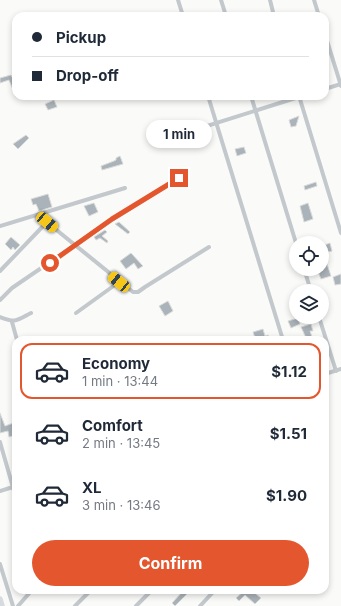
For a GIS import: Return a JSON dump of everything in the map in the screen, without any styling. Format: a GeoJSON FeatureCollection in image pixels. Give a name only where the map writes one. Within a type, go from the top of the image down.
{"type":"FeatureCollection","features":[{"type":"Feature","properties":{"kind":"street"},"geometry":{"type":"LineString","coordinates":[[178,0],[182,12]]}},
{"type":"Feature","properties":{"kind":"street"},"geometry":{"type":"LineString","coordinates":[[221,0],[225,12]]}},
{"type":"Feature","properties":{"kind":"street"},"geometry":{"type":"LineString","coordinates":[[270,0],[273,12]]}},
{"type":"Feature","properties":{"kind":"street"},"geometry":{"type":"LineString","coordinates":[[314,0],[318,12]]}},
{"type":"Feature","properties":{"kind":"street"},"geometry":{"type":"LineString","coordinates":[[329,46],[341,84],[329,88]]}},
{"type":"Feature","properties":{"kind":"street"},"geometry":{"type":"LineString","coordinates":[[209,100],[282,336]]}},
{"type":"Feature","properties":{"kind":"street"},"geometry":{"type":"LineString","coordinates":[[252,100],[294,236]]}},
{"type":"Feature","properties":{"kind":"street"},"geometry":{"type":"LineString","coordinates":[[172,137],[288,100]]}},
{"type":"Feature","properties":{"kind":"street"},"geometry":{"type":"LineString","coordinates":[[301,100],[341,233]]}},
{"type":"Feature","properties":{"kind":"street"},"geometry":{"type":"LineString","coordinates":[[0,300],[12,288],[76,246],[112,219],[179,178]]}},
{"type":"Feature","properties":{"kind":"street"},"geometry":{"type":"LineString","coordinates":[[0,226],[125,188]]}},
{"type":"Feature","properties":{"kind":"street"},"geometry":{"type":"LineString","coordinates":[[38,215],[133,292],[138,292],[209,247]]}},
{"type":"Feature","properties":{"kind":"street"},"geometry":{"type":"LineString","coordinates":[[0,271],[47,222]]}},
{"type":"Feature","properties":{"kind":"street"},"geometry":{"type":"LineString","coordinates":[[76,313],[119,282]]}},
{"type":"Feature","properties":{"kind":"street"},"geometry":{"type":"LineString","coordinates":[[0,317],[12,322],[31,313]]}},
{"type":"Feature","properties":{"kind":"street"},"geometry":{"type":"LineString","coordinates":[[12,322],[16,336]]}},
{"type":"Feature","properties":{"kind":"street"},"geometry":{"type":"LineString","coordinates":[[321,324],[325,336]]}},
{"type":"Feature","properties":{"kind":"street"},"geometry":{"type":"LineString","coordinates":[[329,349],[336,371]]}},
{"type":"Feature","properties":{"kind":"street"},"geometry":{"type":"LineString","coordinates":[[329,373],[341,369]]}},
{"type":"Feature","properties":{"kind":"street"},"geometry":{"type":"LineString","coordinates":[[0,442],[12,481]]}},
{"type":"Feature","properties":{"kind":"street"},"geometry":{"type":"LineString","coordinates":[[0,491],[12,488]]}},
{"type":"Feature","properties":{"kind":"street"},"geometry":{"type":"LineString","coordinates":[[0,564],[13,606]]}},
{"type":"Feature","properties":{"kind":"street"},"geometry":{"type":"LineString","coordinates":[[18,606],[28,594]]}},
{"type":"Feature","properties":{"kind":"street"},"geometry":{"type":"LineString","coordinates":[[75,606],[87,594]]}},
{"type":"Feature","properties":{"kind":"street"},"geometry":{"type":"LineString","coordinates":[[136,606],[148,594]]}},
{"type":"Feature","properties":{"kind":"street"},"geometry":{"type":"LineString","coordinates":[[200,606],[211,594]]}},
{"type":"Feature","properties":{"kind":"street"},"geometry":{"type":"LineString","coordinates":[[0,598],[2,606]]}},
{"type":"Feature","properties":{"kind":"building"},"geometry":{"type":"Polygon","coordinates":[[[11,75],[12,87],[9,80],[0,83],[0,78],[11,75]]]}},
{"type":"Feature","properties":{"kind":"building"},"geometry":{"type":"Polygon","coordinates":[[[54,100],[57,107],[48,110],[45,104],[54,100]]]}},
{"type":"Feature","properties":{"kind":"building"},"geometry":{"type":"Polygon","coordinates":[[[299,116],[296,126],[291,127],[289,120],[299,116]]]}},
{"type":"Feature","properties":{"kind":"building"},"geometry":{"type":"Polygon","coordinates":[[[26,135],[29,138],[18,149],[13,144],[26,135]]]}},
{"type":"Feature","properties":{"kind":"building"},"geometry":{"type":"Polygon","coordinates":[[[244,147],[246,153],[237,156],[235,149],[244,147]]]}},
{"type":"Feature","properties":{"kind":"building"},"geometry":{"type":"Polygon","coordinates":[[[120,156],[123,164],[102,170],[101,166],[116,160],[116,158],[120,156]]]}},
{"type":"Feature","properties":{"kind":"building"},"geometry":{"type":"Polygon","coordinates":[[[316,182],[317,186],[305,190],[304,186],[316,182]]]}},
{"type":"Feature","properties":{"kind":"building"},"geometry":{"type":"Polygon","coordinates":[[[48,194],[52,207],[39,211],[36,204],[33,205],[31,199],[48,194]]]}},
{"type":"Feature","properties":{"kind":"building"},"geometry":{"type":"Polygon","coordinates":[[[94,203],[98,212],[89,216],[84,206],[94,203]]]}},
{"type":"Feature","properties":{"kind":"building"},"geometry":{"type":"Polygon","coordinates":[[[308,203],[313,219],[304,222],[300,206],[308,203]]]}},
{"type":"Feature","properties":{"kind":"building"},"geometry":{"type":"Polygon","coordinates":[[[119,222],[130,232],[128,234],[115,224],[119,222]]]}},
{"type":"Feature","properties":{"kind":"building"},"geometry":{"type":"Polygon","coordinates":[[[105,230],[107,232],[102,236],[108,241],[107,243],[100,238],[96,240],[94,237],[105,230]]]}},
{"type":"Feature","properties":{"kind":"building"},"geometry":{"type":"Polygon","coordinates":[[[11,237],[20,245],[15,250],[13,247],[11,250],[5,244],[11,237]]]}},
{"type":"Feature","properties":{"kind":"building"},"geometry":{"type":"Polygon","coordinates":[[[329,243],[332,251],[329,252],[329,243]]]}},
{"type":"Feature","properties":{"kind":"building"},"geometry":{"type":"Polygon","coordinates":[[[131,253],[143,266],[138,269],[134,263],[126,269],[120,261],[131,253]]]}},
{"type":"Feature","properties":{"kind":"building"},"geometry":{"type":"Polygon","coordinates":[[[329,270],[331,276],[321,279],[320,276],[329,276],[329,270]]]}},
{"type":"Feature","properties":{"kind":"building"},"geometry":{"type":"Polygon","coordinates":[[[341,274],[341,284],[335,285],[333,277],[341,274]]]}},
{"type":"Feature","properties":{"kind":"building"},"geometry":{"type":"Polygon","coordinates":[[[168,301],[173,311],[165,316],[159,306],[168,301]]]}},
{"type":"Feature","properties":{"kind":"building"},"geometry":{"type":"Polygon","coordinates":[[[289,324],[300,324],[291,328],[289,324]]]}},
{"type":"Feature","properties":{"kind":"building"},"geometry":{"type":"Polygon","coordinates":[[[311,324],[313,331],[310,331],[312,336],[305,336],[301,327],[311,324]]]}},
{"type":"Feature","properties":{"kind":"building"},"geometry":{"type":"Polygon","coordinates":[[[263,329],[265,336],[254,336],[253,332],[263,329]]]}},
{"type":"Feature","properties":{"kind":"building"},"geometry":{"type":"Polygon","coordinates":[[[0,413],[5,426],[12,423],[12,436],[9,437],[8,431],[0,433],[0,413]]]}},
{"type":"Feature","properties":{"kind":"building"},"geometry":{"type":"Polygon","coordinates":[[[180,594],[187,594],[175,606],[172,603],[180,594]]]}},
{"type":"Feature","properties":{"kind":"building"},"geometry":{"type":"Polygon","coordinates":[[[240,594],[256,594],[261,598],[255,604],[245,595],[239,601],[236,598],[240,594]]]}},
{"type":"Feature","properties":{"kind":"route"},"geometry":{"type":"LineString","coordinates":[[50,263],[112,219],[179,178]]}}]}
